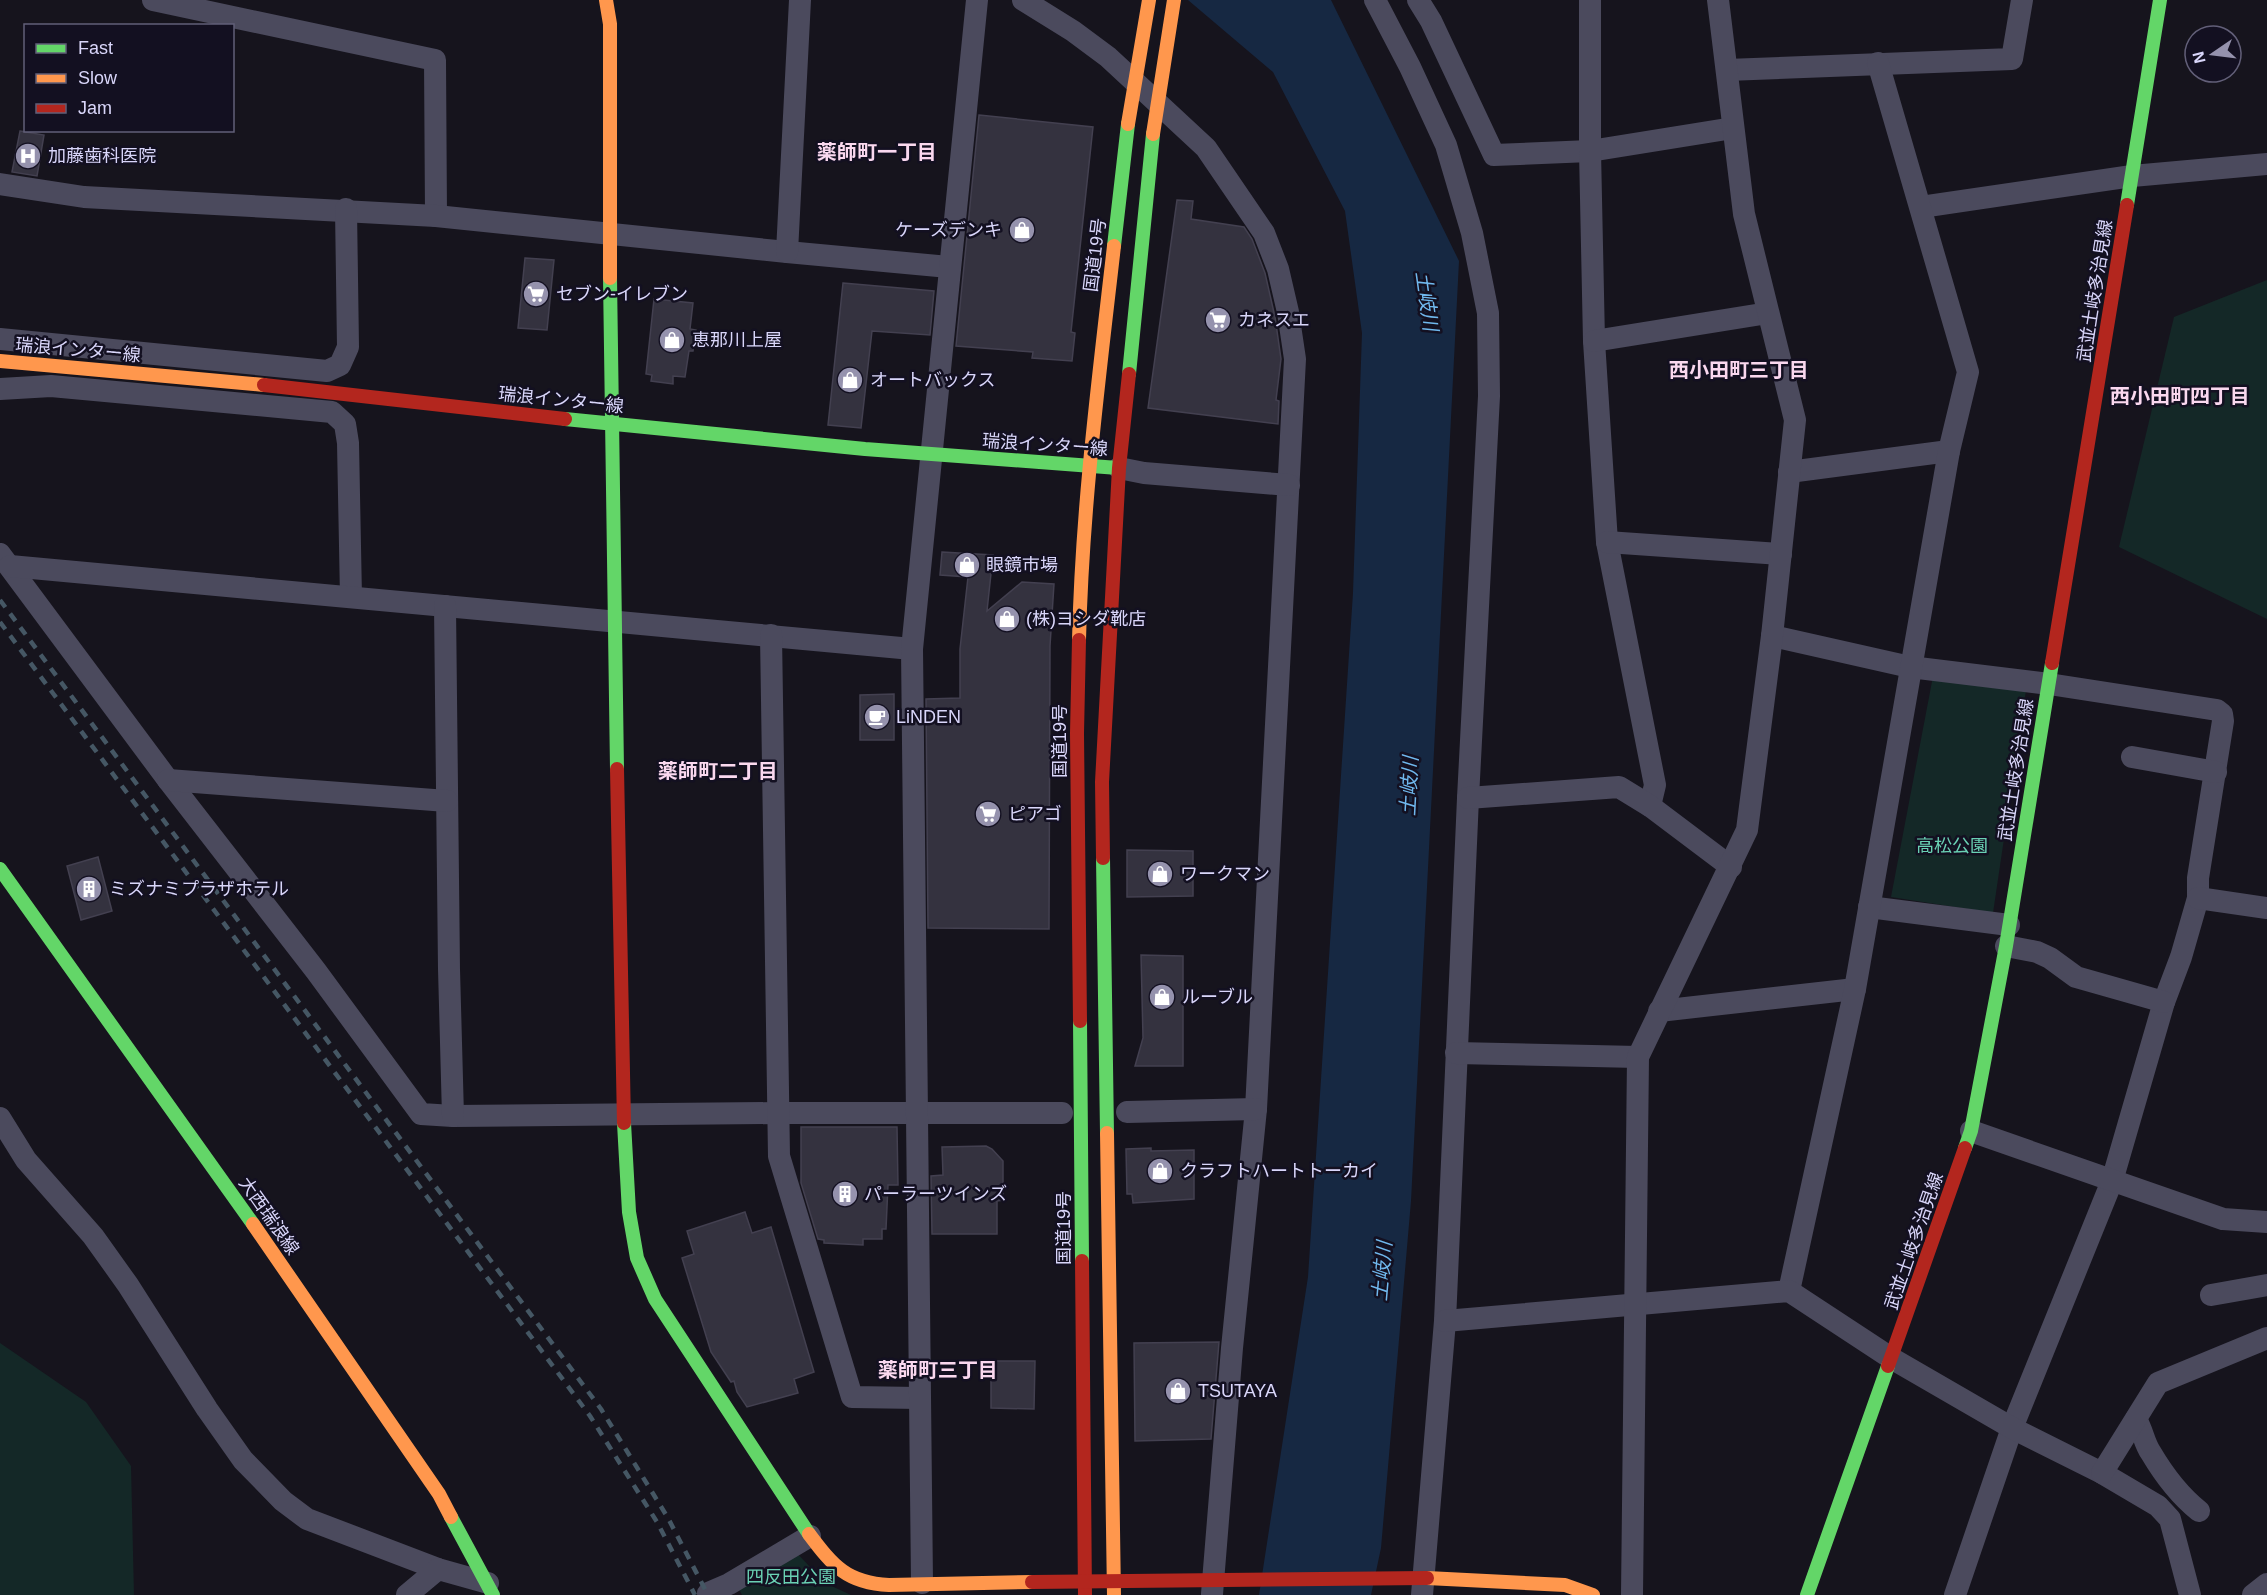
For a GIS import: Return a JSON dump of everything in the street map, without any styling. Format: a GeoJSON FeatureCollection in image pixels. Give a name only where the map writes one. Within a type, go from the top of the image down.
{"type":"FeatureCollection","features":[{"type":"Feature","properties":{"kind":"main road"},"geometry":{"type":"LineString","coordinates":[[606,0],[610,24],[609,234],[624,1115],[629,1212],[637,1258],[654,1299],[810,1536],[838,1569],[855,1579],[882,1586],[922,1589],[1214,1585],[1565,1585],[1593,1595]]}},
{"type":"Feature","properties":{"kind":"main road","name":"国道19号"},"geometry":{"type":"LineString","coordinates":[[1085,1588],[1077,734],[1080,593],[1089,466],[1128,124],[1149,0]]}},
{"type":"Feature","properties":{"kind":"main road"},"geometry":{"type":"LineString","coordinates":[[1114,1588],[1102,782],[1119,468],[1153,134],[1174,0]]}},
{"type":"Feature","properties":{"kind":"main road","name":"武並土岐多治見線"},"geometry":{"type":"LineString","coordinates":[[1807,1595],[1971,1131],[2008,936],[2160,0]]}},
{"type":"Feature","properties":{"kind":"main road","name":"瑞浪インター線"},"geometry":{"type":"LineString","coordinates":[[0,361],[48,364],[613,424],[930,454],[1119,468]]}},
{"type":"Feature","properties":{"kind":"main road","name":"大西瑞浪線"},"geometry":{"type":"LineString","coordinates":[[0,869],[213,1167],[439,1494],[490,1589]]}},
{"type":"Feature","properties":{"kind":"street"},"geometry":{"type":"LineString","coordinates":[[787,252],[800,0]]}},
{"type":"Feature","properties":{"kind":"street"},"geometry":{"type":"LineString","coordinates":[[922,1589],[912,649],[977,0]]}},
{"type":"Feature","properties":{"kind":"street"},"geometry":{"type":"LineString","coordinates":[[1023,0],[1073,31],[1108,57],[1206,148],[1264,232],[1278,269],[1288,312],[1295,359],[1256,1109],[1232,1348],[1214,1585]]}},
{"type":"Feature","properties":{"kind":"street"},"geometry":{"type":"LineString","coordinates":[[1375,0],[1410,67],[1446,145],[1472,233],[1488,313],[1489,396],[1468,798],[1445,1321],[1419,1584]]}},
{"type":"Feature","properties":{"kind":"street"},"geometry":{"type":"LineString","coordinates":[[1418,0],[1431,21],[1494,155],[1590,151],[1733,128]]}},
{"type":"Feature","properties":{"kind":"street"},"geometry":{"type":"LineString","coordinates":[[1590,0],[1594,341],[1607,542],[1655,785],[1650,806]]}},
{"type":"Feature","properties":{"kind":"street"},"geometry":{"type":"LineString","coordinates":[[1632,1595],[1638,1057],[1747,830],[1772,636],[1795,420],[1744,214],[1718,0]]}},
{"type":"Feature","properties":{"kind":"street"},"geometry":{"type":"LineString","coordinates":[[1727,70],[2012,59],[2022,0]]}},
{"type":"Feature","properties":{"kind":"street"},"geometry":{"type":"LineString","coordinates":[[161,1],[435,60],[436,216]]}},
{"type":"Feature","properties":{"kind":"street"},"geometry":{"type":"LineString","coordinates":[[1790,1291],[1855,989],[1949,451],[1968,372],[1878,63]]}},
{"type":"Feature","properties":{"kind":"street"},"geometry":{"type":"LineString","coordinates":[[1921,207],[2132,176],[2267,164]]}},
{"type":"Feature","properties":{"kind":"street"},"geometry":{"type":"LineString","coordinates":[[0,184],[84,197],[346,209],[436,216],[949,267]]}},
{"type":"Feature","properties":{"kind":"street"},"geometry":{"type":"LineString","coordinates":[[0,339],[327,371],[340,366],[348,346],[346,209]]}},
{"type":"Feature","properties":{"kind":"street"},"geometry":{"type":"LineString","coordinates":[[1594,341],[1768,313]]}},
{"type":"Feature","properties":{"kind":"street"},"geometry":{"type":"LineString","coordinates":[[0,389],[51,386],[332,412],[345,424],[348,443],[351,597]]}},
{"type":"Feature","properties":{"kind":"street"},"geometry":{"type":"LineString","coordinates":[[1790,472],[1949,451]]}},
{"type":"Feature","properties":{"kind":"street"},"geometry":{"type":"LineString","coordinates":[[1119,468],[1144,473],[1289,485]]}},
{"type":"Feature","properties":{"kind":"street"},"geometry":{"type":"LineString","coordinates":[[1607,542],[1781,554]]}},
{"type":"Feature","properties":{"kind":"street"},"geometry":{"type":"LineString","coordinates":[[5,560],[351,597],[912,649]]}},
{"type":"Feature","properties":{"kind":"street"},"geometry":{"type":"LineString","coordinates":[[5,560],[421,1114],[453,1116],[1062,1113]]}},
{"type":"Feature","properties":{"kind":"street"},"geometry":{"type":"LineString","coordinates":[[445,606],[453,1116]]}},
{"type":"Feature","properties":{"kind":"street"},"geometry":{"type":"LineString","coordinates":[[771,635],[778,1156],[852,1397],[919,1398]]}},
{"type":"Feature","properties":{"kind":"street"},"geometry":{"type":"LineString","coordinates":[[1772,636],[1910,667],[2049,684],[2217,710],[2222,714],[2216,772],[2198,878],[2198,898],[2181,957],[2164,1002],[2112,1181],[2012,1428],[1955,1595]]}},
{"type":"Feature","properties":{"kind":"street"},"geometry":{"type":"LineString","coordinates":[[2132,757],[2216,772]]}},
{"type":"Feature","properties":{"kind":"street"},"geometry":{"type":"LineString","coordinates":[[168,780],[447,801]]}},
{"type":"Feature","properties":{"kind":"street"},"geometry":{"type":"LineString","coordinates":[[1468,798],[1619,787],[1650,806],[1731,867]]}},
{"type":"Feature","properties":{"kind":"street"},"geometry":{"type":"LineString","coordinates":[[2198,898],[2267,908]]}},
{"type":"Feature","properties":{"kind":"street"},"geometry":{"type":"LineString","coordinates":[[1869,907],[2008,936],[2050,958],[2076,977],[2164,1002]]}},
{"type":"Feature","properties":{"kind":"street"},"geometry":{"type":"LineString","coordinates":[[1659,1011],[1855,989]]}},
{"type":"Feature","properties":{"kind":"street"},"geometry":{"type":"LineString","coordinates":[[1456,1053],[1638,1057]]}},
{"type":"Feature","properties":{"kind":"street"},"geometry":{"type":"LineString","coordinates":[[1127,1112],[1256,1109]]}},
{"type":"Feature","properties":{"kind":"street"},"geometry":{"type":"LineString","coordinates":[[0,1118],[26,1160],[93,1236],[128,1285],[243,1460],[275,1493],[307,1519],[490,1589]]}},
{"type":"Feature","properties":{"kind":"street"},"geometry":{"type":"LineString","coordinates":[[1971,1131],[2223,1219],[2267,1222]]}},
{"type":"Feature","properties":{"kind":"street"},"geometry":{"type":"LineString","coordinates":[[2211,1295],[2267,1285]]}},
{"type":"Feature","properties":{"kind":"street"},"geometry":{"type":"LineString","coordinates":[[1445,1321],[1790,1291],[1891,1358],[2012,1428],[2102,1473],[2158,1506],[2170,1519],[2190,1595]]}},
{"type":"Feature","properties":{"kind":"street"},"geometry":{"type":"LineString","coordinates":[[2102,1473],[2158,1383],[2267,1338]]}},
{"type":"Feature","properties":{"kind":"street"},"geometry":{"type":"LineString","coordinates":[[2136,1419],[2150,1452],[2176,1490],[2199,1511]]}},
{"type":"Feature","properties":{"kind":"street"},"geometry":{"type":"LineString","coordinates":[[708,1593],[729,1584],[810,1536]]}},
{"type":"Feature","properties":{"kind":"street"},"geometry":{"type":"LineString","coordinates":[[407,1595],[438,1569]]}},
{"type":"Feature","properties":{"kind":"street"},"geometry":{"type":"LineString","coordinates":[[2253,1595],[2267,1584]]}},
{"type":"Feature","properties":{"kind":"green space"},"geometry":{"type":"Polygon","coordinates":[[[2267,280],[2267,619],[2119,547],[2174,317],[2267,280]]]}},
{"type":"Feature","properties":{"kind":"green space","name":"高松公園"},"geometry":{"type":"Polygon","coordinates":[[[1934,671],[2026,690],[1993,913],[1891,897],[1934,671]]]}},
{"type":"Feature","properties":{"kind":"green space"},"geometry":{"type":"Polygon","coordinates":[[[0,1343],[86,1402],[131,1466],[134,1595],[0,1595],[0,1343]]]}},
{"type":"Feature","properties":{"kind":"green space","name":"四反田公園"},"geometry":{"type":"Polygon","coordinates":[[[795,1551],[825,1583],[851,1595],[742,1595],[738,1587],[795,1551]]]}},
{"type":"Feature","properties":{"kind":"water","name":"土岐川"},"geometry":{"type":"Polygon","coordinates":[[[1188,0],[1331,0],[1459,261],[1411,1201],[1381,1548],[1371,1595],[1259,1595],[1308,1277],[1353,593],[1362,333],[1345,211],[1273,72],[1188,0]]]}},
{"type":"Feature","properties":{"kind":"building","name":"ケーズデンキ"},"geometry":{"type":"Polygon","coordinates":[[[979,115],[1093,127],[1071,332],[1075,333],[1072,361],[1032,358],[1033,352],[956,346],[979,115]]]}},
{"type":"Feature","properties":{"kind":"building","name":"加藤歯科医院"},"geometry":{"type":"Polygon","coordinates":[[[20,131],[44,135],[37,176],[12,172],[20,131]]]}},
{"type":"Feature","properties":{"kind":"building","name":"カネスエ"},"geometry":{"type":"Polygon","coordinates":[[[1177,200],[1193,201],[1191,219],[1244,227],[1252,239],[1265,273],[1281,359],[1276,400],[1279,401],[1278,424],[1148,408],[1177,200]]]}},
{"type":"Feature","properties":{"kind":"building","name":"セブン-イレブン"},"geometry":{"type":"Polygon","coordinates":[[[525,258],[554,260],[547,330],[518,328],[525,258]]]}},
{"type":"Feature","properties":{"kind":"building","name":"オートバックス"},"geometry":{"type":"Polygon","coordinates":[[[843,283],[934,291],[930,335],[872,331],[861,428],[828,425],[843,283]]]}},
{"type":"Feature","properties":{"kind":"building","name":"恵那川上屋"},"geometry":{"type":"Polygon","coordinates":[[[654,299],[693,303],[690,329],[696,330],[693,351],[689,351],[685,377],[673,376],[673,384],[651,381],[652,375],[646,374],[654,299]]]}},
{"type":"Feature","properties":{"kind":"building","name":"ピアゴ"},"geometry":{"type":"Polygon","coordinates":[[[942,552],[993,555],[987,611],[1022,582],[1054,584],[1050,646],[1049,929],[928,928],[926,699],[960,698],[960,649],[968,577],[940,575],[942,552]]]}},
{"type":"Feature","properties":{"kind":"building","name":"LiNDEN"},"geometry":{"type":"Polygon","coordinates":[[[894,694],[894,740],[860,740],[860,695],[894,694]]]}},
{"type":"Feature","properties":{"kind":"building","name":"ワークマン"},"geometry":{"type":"Polygon","coordinates":[[[1127,850],[1193,851],[1193,896],[1127,897],[1127,850]]]}},
{"type":"Feature","properties":{"kind":"building","name":"ミズナミプラザホテル"},"geometry":{"type":"Polygon","coordinates":[[[98,857],[112,911],[81,920],[67,866],[98,857]]]}},
{"type":"Feature","properties":{"kind":"building","name":"ルーブル"},"geometry":{"type":"Polygon","coordinates":[[[1141,955],[1183,956],[1183,1066],[1135,1066],[1143,1038],[1141,955]]]}},
{"type":"Feature","properties":{"kind":"building","name":"パーラーツインズ"},"geometry":{"type":"Polygon","coordinates":[[[801,1127],[897,1127],[898,1185],[888,1185],[886,1229],[882,1229],[882,1239],[863,1239],[863,1245],[824,1243],[824,1240],[818,1239],[801,1183],[801,1127]]]}},
{"type":"Feature","properties":{"kind":"building"},"geometry":{"type":"Polygon","coordinates":[[[986,1146],[1003,1161],[1003,1200],[997,1201],[997,1234],[932,1234],[931,1176],[943,1175],[942,1147],[986,1146]]]}},
{"type":"Feature","properties":{"kind":"building","name":"クラフトハートトーカイ"},"geometry":{"type":"Polygon","coordinates":[[[1151,1148],[1151,1151],[1194,1150],[1194,1199],[1133,1203],[1132,1194],[1127,1194],[1126,1149],[1151,1148]]]}},
{"type":"Feature","properties":{"kind":"building"},"geometry":{"type":"Polygon","coordinates":[[[745,1212],[752,1233],[771,1227],[814,1372],[794,1379],[798,1393],[747,1407],[737,1392],[734,1381],[731,1382],[711,1352],[682,1258],[694,1254],[687,1231],[745,1212]]]}},
{"type":"Feature","properties":{"kind":"building","name":"TSUTAYA"},"geometry":{"type":"Polygon","coordinates":[[[1219,1342],[1211,1439],[1135,1441],[1134,1343],[1219,1342]]]}},
{"type":"Feature","properties":{"kind":"building"},"geometry":{"type":"Polygon","coordinates":[[[991,1361],[1035,1361],[1034,1409],[991,1408],[991,1361]]]}},
{"type":"Feature","properties":{"kind":"railway"},"geometry":{"type":"LineString","coordinates":[[0,600],[601,1409],[668,1518],[708,1595]]}},
{"type":"Feature","properties":{"kind":"railway"},"geometry":{"type":"LineString","coordinates":[[0,622],[590,1416],[657,1522],[695,1595]]}},
{"type":"Feature","properties":{"kind":"traffic: fast"},"geometry":{"type":"LineString","coordinates":[[2127,205],[2160,0]]}},
{"type":"Feature","properties":{"kind":"traffic: fast"},"geometry":{"type":"LineString","coordinates":[[1114,246],[1128,124]]}},
{"type":"Feature","properties":{"kind":"traffic: fast"},"geometry":{"type":"LineString","coordinates":[[1129,374],[1153,134]]}},
{"type":"Feature","properties":{"kind":"traffic: fast"},"geometry":{"type":"LineString","coordinates":[[610,278],[617,769]]}},
{"type":"Feature","properties":{"kind":"traffic: fast"},"geometry":{"type":"LineString","coordinates":[[565,419],[865,449],[1118,468]]}},
{"type":"Feature","properties":{"kind":"traffic: fast"},"geometry":{"type":"LineString","coordinates":[[1965,1148],[1971,1131],[2006,946],[2052,663]]}},
{"type":"Feature","properties":{"kind":"traffic: fast"},"geometry":{"type":"LineString","coordinates":[[1103,858],[1107,1133]]}},
{"type":"Feature","properties":{"kind":"traffic: fast"},"geometry":{"type":"LineString","coordinates":[[0,869],[253,1224]]}},
{"type":"Feature","properties":{"kind":"traffic: fast"},"geometry":{"type":"LineString","coordinates":[[1080,1021],[1082,1261]]}},
{"type":"Feature","properties":{"kind":"traffic: fast"},"geometry":{"type":"LineString","coordinates":[[624,1123],[629,1212],[637,1258],[655,1299],[809,1534]]}},
{"type":"Feature","properties":{"kind":"traffic: fast"},"geometry":{"type":"LineString","coordinates":[[1807,1595],[1888,1366]]}},
{"type":"Feature","properties":{"kind":"traffic: fast"},"geometry":{"type":"LineString","coordinates":[[451,1517],[493,1595]]}},
{"type":"Feature","properties":{"kind":"traffic: slow"},"geometry":{"type":"LineString","coordinates":[[606,0],[610,24],[610,278]]}},
{"type":"Feature","properties":{"kind":"traffic: slow"},"geometry":{"type":"LineString","coordinates":[[1128,124],[1149,0]]}},
{"type":"Feature","properties":{"kind":"traffic: slow"},"geometry":{"type":"LineString","coordinates":[[1153,134],[1174,0]]}},
{"type":"Feature","properties":{"kind":"traffic: slow"},"geometry":{"type":"LineString","coordinates":[[1079,640],[1087,492],[1114,246]]}},
{"type":"Feature","properties":{"kind":"traffic: slow"},"geometry":{"type":"LineString","coordinates":[[0,361],[264,385]]}},
{"type":"Feature","properties":{"kind":"traffic: slow"},"geometry":{"type":"LineString","coordinates":[[1107,1133],[1114,1595]]}},
{"type":"Feature","properties":{"kind":"traffic: slow"},"geometry":{"type":"LineString","coordinates":[[253,1224],[439,1494],[451,1517]]}},
{"type":"Feature","properties":{"kind":"traffic: slow"},"geometry":{"type":"LineString","coordinates":[[809,1534],[842,1571],[874,1584],[1032,1582]]}},
{"type":"Feature","properties":{"kind":"traffic: slow"},"geometry":{"type":"LineString","coordinates":[[1427,1578],[1565,1585],[1593,1595]]}},
{"type":"Feature","properties":{"kind":"traffic: jam"},"geometry":{"type":"LineString","coordinates":[[2052,663],[2127,205]]}},
{"type":"Feature","properties":{"kind":"traffic: jam"},"geometry":{"type":"LineString","coordinates":[[1103,858],[1102,782],[1119,468],[1129,374]]}},
{"type":"Feature","properties":{"kind":"traffic: jam"},"geometry":{"type":"LineString","coordinates":[[264,385],[565,419]]}},
{"type":"Feature","properties":{"kind":"traffic: jam"},"geometry":{"type":"LineString","coordinates":[[1079,640],[1077,733],[1080,1021]]}},
{"type":"Feature","properties":{"kind":"traffic: jam"},"geometry":{"type":"LineString","coordinates":[[617,769],[624,1123]]}},
{"type":"Feature","properties":{"kind":"traffic: jam"},"geometry":{"type":"LineString","coordinates":[[1888,1366],[1965,1148]]}},
{"type":"Feature","properties":{"kind":"traffic: jam"},"geometry":{"type":"LineString","coordinates":[[1082,1261],[1085,1595]]}},
{"type":"Feature","properties":{"kind":"traffic: jam"},"geometry":{"type":"LineString","coordinates":[[1032,1582],[1427,1578]]}},
{"type":"Feature","properties":{"kind":"place","name":"加藤歯科医院"},"geometry":{"type":"Point","coordinates":[28,156]}},
{"type":"Feature","properties":{"kind":"place","name":"ケーズデンキ"},"geometry":{"type":"Point","coordinates":[1022,230]}},
{"type":"Feature","properties":{"kind":"place","name":"セブン-イレブン"},"geometry":{"type":"Point","coordinates":[536,294]}},
{"type":"Feature","properties":{"kind":"place","name":"カネスエ"},"geometry":{"type":"Point","coordinates":[1218,320]}},
{"type":"Feature","properties":{"kind":"place","name":"恵那川上屋"},"geometry":{"type":"Point","coordinates":[672,340]}},
{"type":"Feature","properties":{"kind":"place","name":"オートバックス"},"geometry":{"type":"Point","coordinates":[850,380]}},
{"type":"Feature","properties":{"kind":"place","name":"眼鏡市場"},"geometry":{"type":"Point","coordinates":[967,565]}},
{"type":"Feature","properties":{"kind":"place","name":"(株)ヨシダ靴店"},"geometry":{"type":"Point","coordinates":[1007,619]}},
{"type":"Feature","properties":{"kind":"place","name":"LiNDEN"},"geometry":{"type":"Point","coordinates":[877,717]}},
{"type":"Feature","properties":{"kind":"place","name":"ピアゴ"},"geometry":{"type":"Point","coordinates":[988,814]}},
{"type":"Feature","properties":{"kind":"place","name":"ワークマン"},"geometry":{"type":"Point","coordinates":[1160,874]}},
{"type":"Feature","properties":{"kind":"place","name":"ミズナミプラザホテル"},"geometry":{"type":"Point","coordinates":[89,889]}},
{"type":"Feature","properties":{"kind":"place","name":"ルーブル"},"geometry":{"type":"Point","coordinates":[1162,997]}},
{"type":"Feature","properties":{"kind":"place","name":"クラフトハートトーカイ"},"geometry":{"type":"Point","coordinates":[1160,1171]}},
{"type":"Feature","properties":{"kind":"place","name":"パーラーツインズ"},"geometry":{"type":"Point","coordinates":[845,1194]}},
{"type":"Feature","properties":{"kind":"place","name":"TSUTAYA"},"geometry":{"type":"Point","coordinates":[1178,1391]}},
{"type":"Feature","properties":{"kind":"district","name":"薬師町一丁目"},"geometry":{"type":"Point","coordinates":[877,152]}},
{"type":"Feature","properties":{"kind":"district","name":"西小田町三丁目"},"geometry":{"type":"Point","coordinates":[1739,370]}},
{"type":"Feature","properties":{"kind":"district","name":"西小田町四丁目"},"geometry":{"type":"Point","coordinates":[2180,396]}},
{"type":"Feature","properties":{"kind":"district","name":"薬師町二丁目"},"geometry":{"type":"Point","coordinates":[718,771]}},
{"type":"Feature","properties":{"kind":"district","name":"薬師町三丁目"},"geometry":{"type":"Point","coordinates":[938,1370]}}]}
